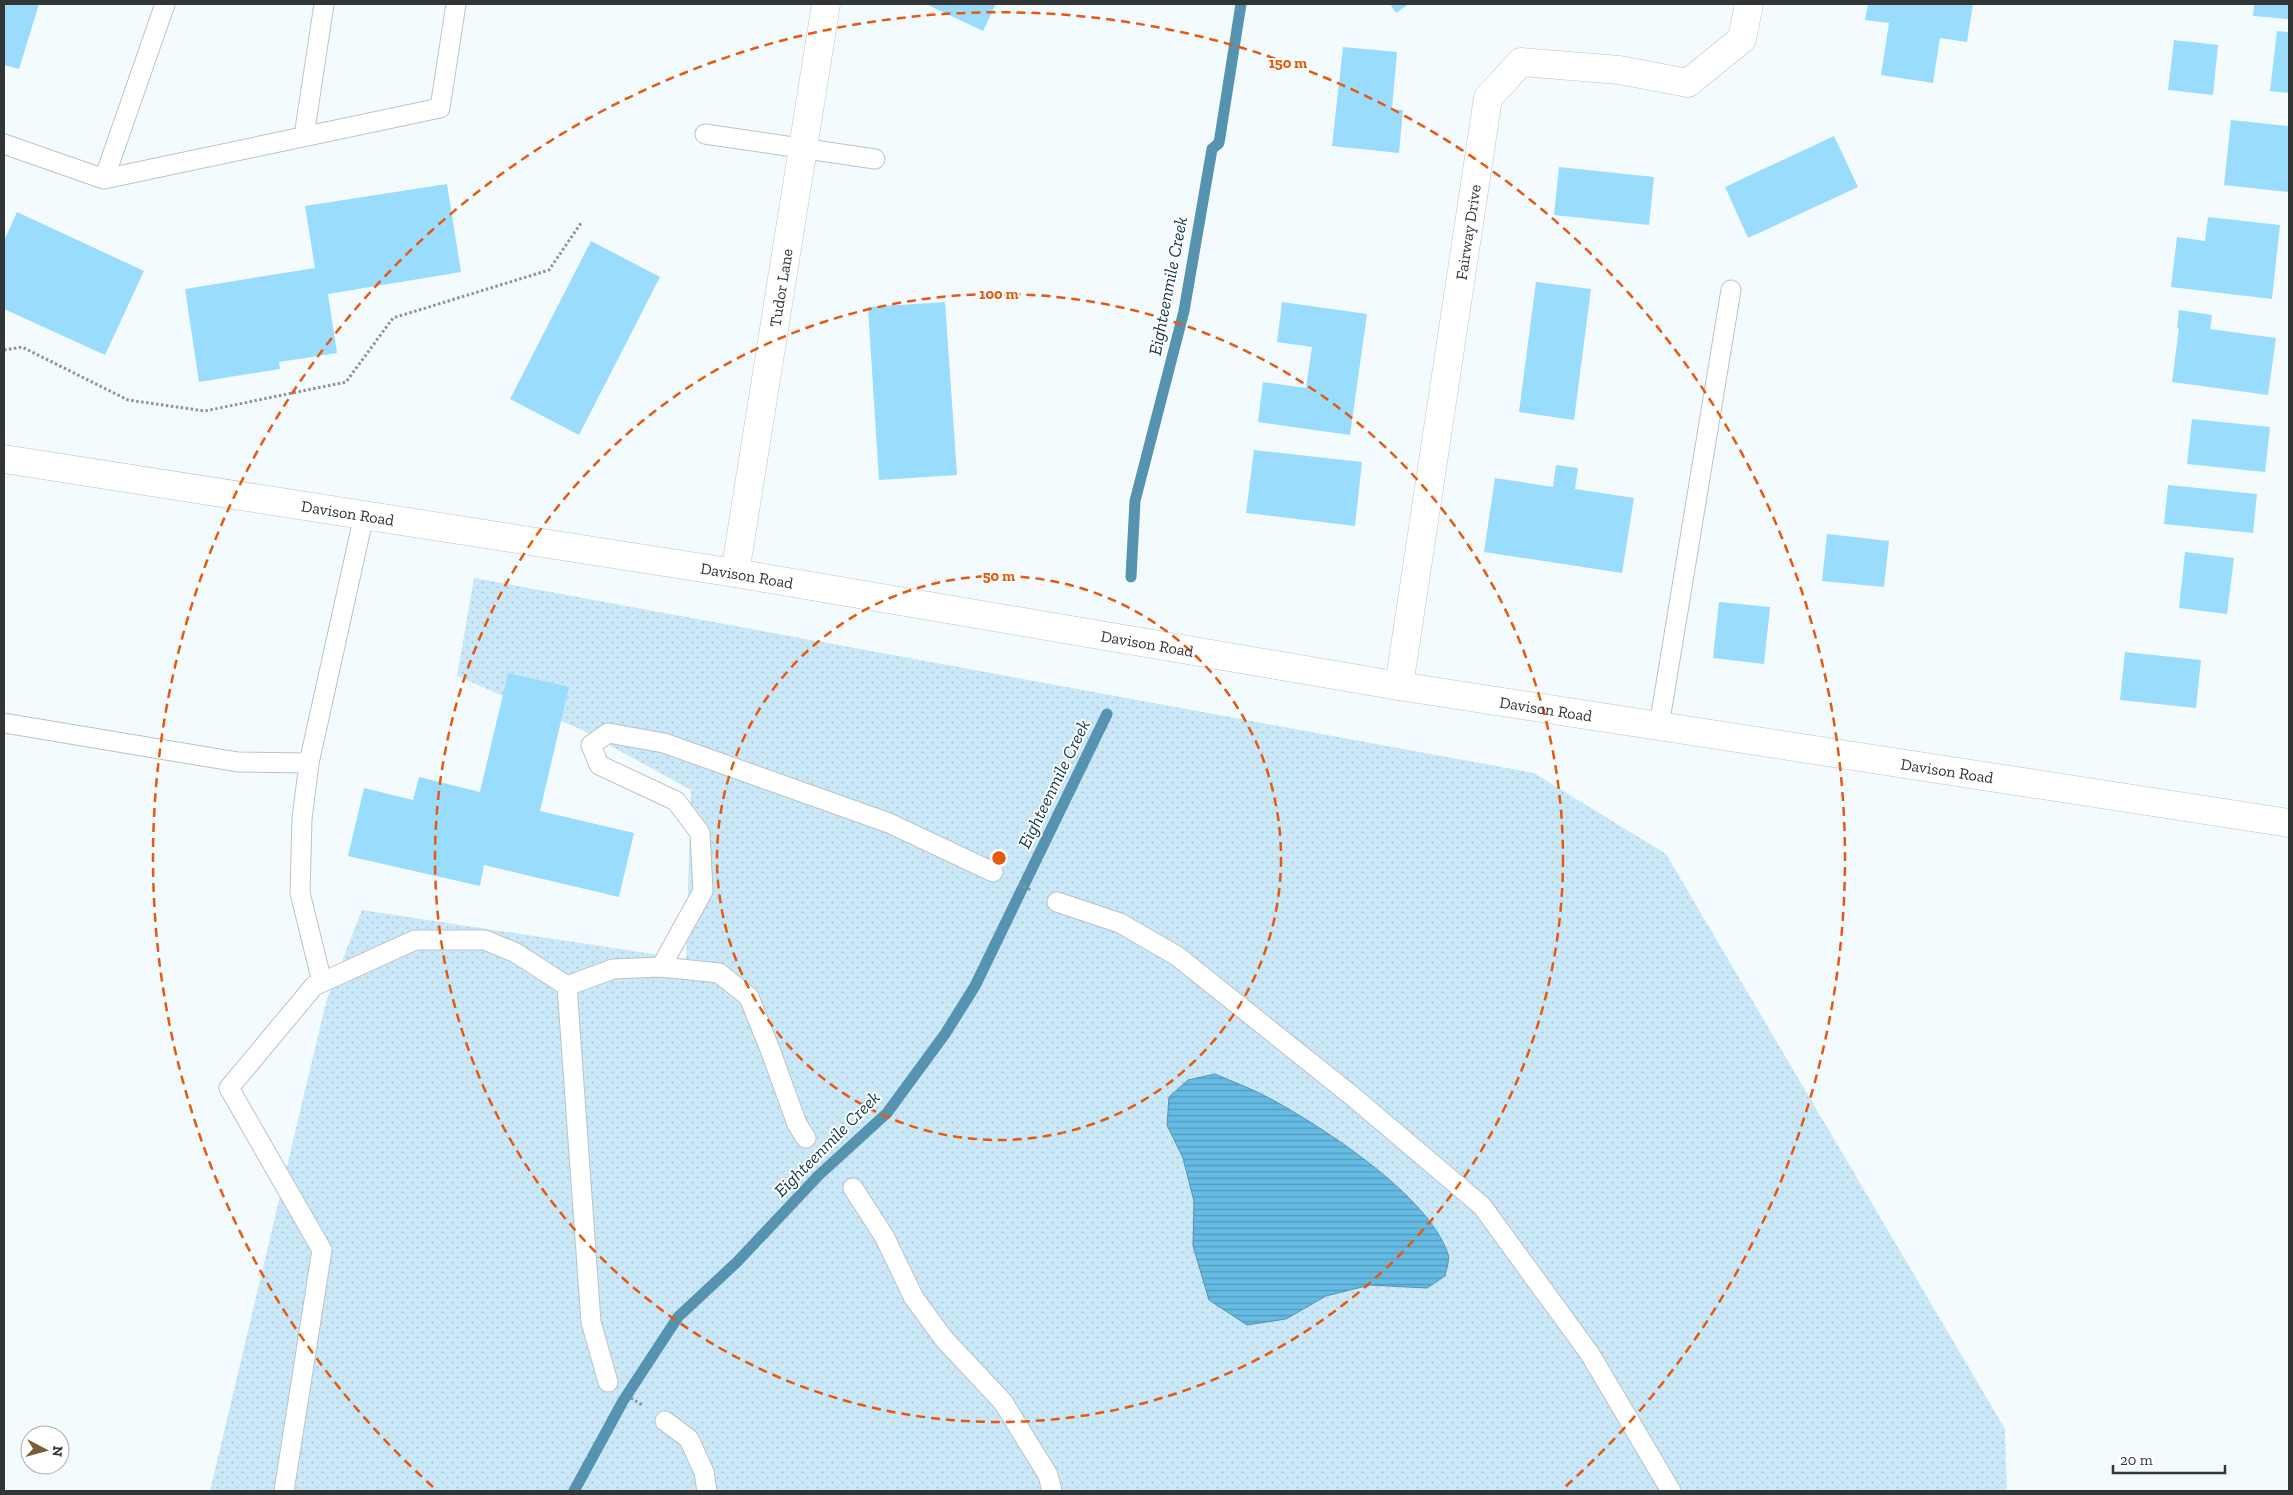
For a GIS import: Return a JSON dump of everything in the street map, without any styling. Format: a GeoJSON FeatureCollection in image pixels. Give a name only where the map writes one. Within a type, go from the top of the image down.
{"type":"FeatureCollection","features":[{"type":"Feature","properties":{"kind":"street","name":"Tudor Lane"},"geometry":{"type":"LineString","coordinates":[[735,572],[826,4]]}},
{"type":"Feature","properties":{"kind":"street","name":"Fairway Drive"},"geometry":{"type":"LineString","coordinates":[[1399,686],[1488,98],[1521,62],[1619,70],[1688,83],[1742,39],[1749,4]]}},
{"type":"Feature","properties":{"kind":"street","name":"Davison Road"},"geometry":{"type":"LineString","coordinates":[[4,460],[735,572],[1399,686],[2289,823]]}},
{"type":"Feature","properties":{"kind":"lane"},"geometry":{"type":"LineString","coordinates":[[104,179],[165,4]]}},
{"type":"Feature","properties":{"kind":"lane"},"geometry":{"type":"LineString","coordinates":[[304,136],[324,4]]}},
{"type":"Feature","properties":{"kind":"lane"},"geometry":{"type":"LineString","coordinates":[[4,144],[104,179],[440,108],[456,4]]}},
{"type":"Feature","properties":{"kind":"lane"},"geometry":{"type":"LineString","coordinates":[[705,134],[875,159]]}},
{"type":"Feature","properties":{"kind":"lane"},"geometry":{"type":"LineString","coordinates":[[1659,726],[1731,290]]}},
{"type":"Feature","properties":{"kind":"lane"},"geometry":{"type":"LineString","coordinates":[[322,982],[300,893],[302,819],[309,763],[364,515]]}},
{"type":"Feature","properties":{"kind":"lane"},"geometry":{"type":"LineString","coordinates":[[4,723],[238,762],[309,763]]}},
{"type":"Feature","properties":{"kind":"lane"},"geometry":{"type":"LineString","coordinates":[[661,967],[703,892],[700,833],[676,801],[599,765],[591,745],[608,734],[664,742],[879,820],[993,872]]}},
{"type":"Feature","properties":{"kind":"lane"},"geometry":{"type":"LineString","coordinates":[[1057,902],[1120,923],[1177,956],[1351,1095],[1482,1206],[1590,1354],[1671,1491]]}},
{"type":"Feature","properties":{"kind":"lane"},"geometry":{"type":"LineString","coordinates":[[284,1491],[322,1250],[229,1088],[314,986],[415,940],[485,940],[516,953],[567,986]]}},
{"type":"Feature","properties":{"kind":"lane"},"geometry":{"type":"LineString","coordinates":[[567,986],[613,969],[661,967],[719,973],[749,997],[772,1052],[797,1124],[806,1138]]}},
{"type":"Feature","properties":{"kind":"lane"},"geometry":{"type":"LineString","coordinates":[[567,986],[591,1322],[608,1382]]}},
{"type":"Feature","properties":{"kind":"lane"},"geometry":{"type":"LineString","coordinates":[[854,1188],[884,1236],[914,1298],[944,1339],[1003,1402],[1048,1475],[1052,1491]]}},
{"type":"Feature","properties":{"kind":"lane"},"geometry":{"type":"LineString","coordinates":[[665,1421],[689,1439],[704,1472],[707,1491]]}},
{"type":"Feature","properties":{"kind":"path"},"geometry":{"type":"LineString","coordinates":[[4,350],[22,347],[128,400],[205,411],[346,382],[393,318],[549,270],[581,222]]}},
{"type":"Feature","properties":{"kind":"path"},"geometry":{"type":"LineString","coordinates":[[993,872],[1057,902]]}},
{"type":"Feature","properties":{"kind":"path"},"geometry":{"type":"LineString","coordinates":[[608,1382],[665,1421]]}},
{"type":"Feature","properties":{"kind":"shaded area"},"geometry":{"type":"Polygon","coordinates":[[[474,578],[1534,773],[1666,854],[2005,1429],[2007,1491],[210,1491],[326,1002],[362,910],[686,959],[691,790],[582,730],[457,676],[474,578]]]}},
{"type":"Feature","properties":{"kind":"water"},"geometry":{"type":"Polygon","coordinates":[[[1215,1074],[1271,1099],[1318,1127],[1372,1165],[1419,1209],[1437,1232],[1448,1254],[1445,1276],[1427,1288],[1370,1285],[1326,1296],[1286,1319],[1247,1325],[1209,1300],[1193,1246],[1194,1201],[1183,1158],[1167,1125],[1169,1097],[1188,1080],[1215,1074]]]}},
{"type":"Feature","properties":{"kind":"building"},"geometry":{"type":"Polygon","coordinates":[[[4,4],[39,4],[19,69],[4,65],[4,4]]]}},
{"type":"Feature","properties":{"kind":"building"},"geometry":{"type":"Polygon","coordinates":[[[926,4],[996,4],[983,31],[926,4]]]}},
{"type":"Feature","properties":{"kind":"building"},"geometry":{"type":"Polygon","coordinates":[[[1390,4],[1409,4],[1396,13],[1390,4]]]}},
{"type":"Feature","properties":{"kind":"building"},"geometry":{"type":"Polygon","coordinates":[[[1868,4],[1973,4],[1967,42],[1940,38],[1933,83],[1881,75],[1889,23],[1865,20],[1868,4]]]}},
{"type":"Feature","properties":{"kind":"building"},"geometry":{"type":"Polygon","coordinates":[[[2254,4],[2289,4],[2289,19],[2253,16],[2254,4]]]}},
{"type":"Feature","properties":{"kind":"building"},"geometry":{"type":"Polygon","coordinates":[[[2277,31],[2289,32],[2289,93],[2270,91],[2277,31]]]}},
{"type":"Feature","properties":{"kind":"building"},"geometry":{"type":"Polygon","coordinates":[[[2174,40],[2218,45],[2213,95],[2168,90],[2174,40]]]}},
{"type":"Feature","properties":{"kind":"building"},"geometry":{"type":"Polygon","coordinates":[[[1343,47],[1397,52],[1392,109],[1403,110],[1399,153],[1332,146],[1343,47]]]}},
{"type":"Feature","properties":{"kind":"building"},"geometry":{"type":"Polygon","coordinates":[[[2231,120],[2289,126],[2289,192],[2224,185],[2231,120]]]}},
{"type":"Feature","properties":{"kind":"building"},"geometry":{"type":"Polygon","coordinates":[[[1834,136],[1858,187],[1748,238],[1725,187],[1834,136]]]}},
{"type":"Feature","properties":{"kind":"building"},"geometry":{"type":"Polygon","coordinates":[[[1559,167],[1654,177],[1649,225],[1554,215],[1559,167]]]}},
{"type":"Feature","properties":{"kind":"building"},"geometry":{"type":"Polygon","coordinates":[[[447,184],[461,272],[328,294],[337,353],[279,362],[280,369],[199,382],[185,289],[315,268],[305,206],[447,184]]]}},
{"type":"Feature","properties":{"kind":"building"},"geometry":{"type":"Polygon","coordinates":[[[17,212],[144,271],[105,355],[4,309],[4,241],[17,212]]]}},
{"type":"Feature","properties":{"kind":"building"},"geometry":{"type":"Polygon","coordinates":[[[2208,217],[2280,225],[2272,299],[2171,287],[2177,237],[2205,241],[2208,217]]]}},
{"type":"Feature","properties":{"kind":"building"},"geometry":{"type":"Polygon","coordinates":[[[591,241],[660,277],[579,435],[510,399],[591,241]]]}},
{"type":"Feature","properties":{"kind":"building"},"geometry":{"type":"Polygon","coordinates":[[[1536,282],[1591,289],[1574,420],[1519,412],[1536,282]]]}},
{"type":"Feature","properties":{"kind":"building"},"geometry":{"type":"Polygon","coordinates":[[[945,302],[957,475],[879,480],[868,307],[945,302]]]}},
{"type":"Feature","properties":{"kind":"building"},"geometry":{"type":"Polygon","coordinates":[[[1282,302],[1367,314],[1350,435],[1258,422],[1263,382],[1306,388],[1312,347],[1277,342],[1282,302]]]}},
{"type":"Feature","properties":{"kind":"building"},"geometry":{"type":"Polygon","coordinates":[[[2179,310],[2212,315],[2210,329],[2276,338],[2268,395],[2172,382],[2179,328],[2177,328],[2179,310]]]}},
{"type":"Feature","properties":{"kind":"building"},"geometry":{"type":"Polygon","coordinates":[[[2192,419],[2270,427],[2265,472],[2187,464],[2192,419]]]}},
{"type":"Feature","properties":{"kind":"building"},"geometry":{"type":"Polygon","coordinates":[[[1254,450],[1362,462],[1355,526],[1246,513],[1254,450]]]}},
{"type":"Feature","properties":{"kind":"building"},"geometry":{"type":"Polygon","coordinates":[[[1556,465],[1578,468],[1575,489],[1634,498],[1622,573],[1484,552],[1495,478],[1553,487],[1556,465]]]}},
{"type":"Feature","properties":{"kind":"building"},"geometry":{"type":"Polygon","coordinates":[[[2168,485],[2257,494],[2253,533],[2164,524],[2168,485]]]}},
{"type":"Feature","properties":{"kind":"building"},"geometry":{"type":"Polygon","coordinates":[[[1827,534],[1889,541],[1884,587],[1822,581],[1827,534]]]}},
{"type":"Feature","properties":{"kind":"building"},"geometry":{"type":"Polygon","coordinates":[[[2185,552],[2234,558],[2227,614],[2179,608],[2185,552]]]}},
{"type":"Feature","properties":{"kind":"building"},"geometry":{"type":"Polygon","coordinates":[[[1719,602],[1770,607],[1764,664],[1713,658],[1719,602]]]}},
{"type":"Feature","properties":{"kind":"building"},"geometry":{"type":"Polygon","coordinates":[[[2125,652],[2201,660],[2196,708],[2120,700],[2125,652]]]}},
{"type":"Feature","properties":{"kind":"building"},"geometry":{"type":"Polygon","coordinates":[[[508,673],[569,687],[540,811],[634,833],[619,897],[484,865],[480,886],[348,856],[364,788],[413,800],[419,777],[480,792],[508,673]]]}},
{"type":"Feature","properties":{"kind":"waterway","name":"Eighteenmile Creek"},"geometry":{"type":"LineString","coordinates":[[1131,577],[1135,501],[1184,311],[1212,149],[1219,143],[1241,4]]}},
{"type":"Feature","properties":{"kind":"waterway","name":"Eighteenmile Creek"},"geometry":{"type":"LineString","coordinates":[[574,1491],[623,1401],[678,1317],[737,1262],[819,1175],[887,1113],[945,1034],[975,986],[1107,714]]}}]}
